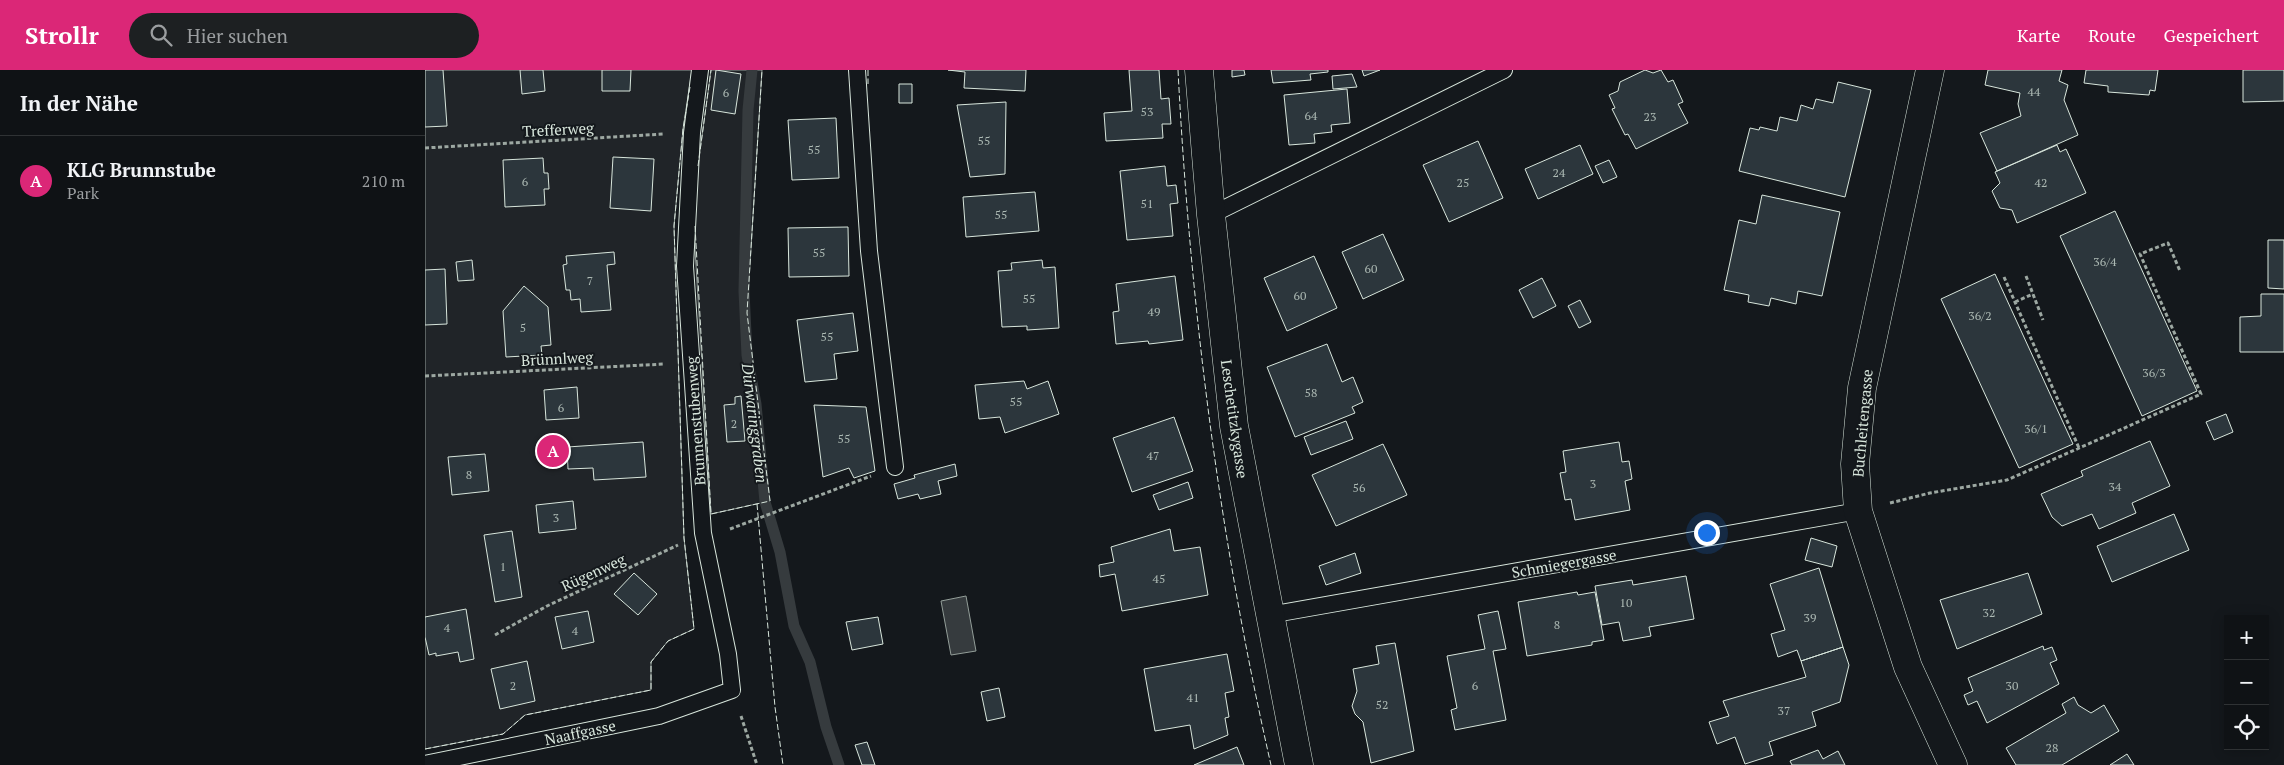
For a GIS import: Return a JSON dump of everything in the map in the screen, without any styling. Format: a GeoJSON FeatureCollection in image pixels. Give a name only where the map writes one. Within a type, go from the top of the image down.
{"type":"FeatureCollection","features":[{"type":"Feature","properties":{"kind":"street","name":"Leschetitzkygasse"},"geometry":{"type":"LineString","coordinates":[[1199,70],[1211,215],[1233,426],[1299,765]]}},
{"type":"Feature","properties":{"kind":"street","name":"Buchleitengasse"},"geometry":{"type":"LineString","coordinates":[[1930,70],[1862,388],[1855,464],[1858,511],[1908,667],[1953,765]]}},
{"type":"Feature","properties":{"kind":"lane","name":"Brunnenstubenweg"},"geometry":{"type":"LineString","coordinates":[[700,70],[692,133],[685,266],[703,533],[728,654],[732,690]]}},
{"type":"Feature","properties":{"kind":"lane"},"geometry":{"type":"LineString","coordinates":[[857,70],[869,251],[895,467]]}},
{"type":"Feature","properties":{"kind":"lane"},"geometry":{"type":"LineString","coordinates":[[1211,215],[1504,70]]}},
{"type":"Feature","properties":{"kind":"lane","name":"Schmiegergasse"},"geometry":{"type":"LineString","coordinates":[[1269,615],[1858,511]]}},
{"type":"Feature","properties":{"kind":"lane","name":"Naaffgasse"},"geometry":{"type":"LineString","coordinates":[[425,764],[659,716],[732,690]]}},
{"type":"Feature","properties":{"kind":"path","name":"Trefferweg"},"geometry":{"type":"LineString","coordinates":[[425,148],[692,133]]}},
{"type":"Feature","properties":{"kind":"path"},"geometry":{"type":"LineString","coordinates":[[1917,496],[2007,480],[2201,394],[2140,254],[2168,243],[2180,271]]}},
{"type":"Feature","properties":{"kind":"path"},"geometry":{"type":"LineString","coordinates":[[2025,276],[2043,320]]}},
{"type":"Feature","properties":{"kind":"path"},"geometry":{"type":"LineString","coordinates":[[2004,277],[2079,448]]}},
{"type":"Feature","properties":{"kind":"path"},"geometry":{"type":"LineString","coordinates":[[2015,302],[2033,294]]}},
{"type":"Feature","properties":{"kind":"path","name":"Brünnlweg"},"geometry":{"type":"LineString","coordinates":[[425,376],[691,363]]}},
{"type":"Feature","properties":{"kind":"path"},"geometry":{"type":"LineString","coordinates":[[758,518],[895,467]]}},
{"type":"Feature","properties":{"kind":"path","name":"Rügenweg"},"geometry":{"type":"LineString","coordinates":[[495,635],[547,606],[703,533]]}},
{"type":"Feature","properties":{"kind":"path"},"geometry":{"type":"LineString","coordinates":[[732,690],[757,765]]}},
{"type":"Feature","properties":{"kind":"shaded area"},"geometry":{"type":"Polygon","coordinates":[[[425,70],[692,70],[683,129],[674,226],[684,538],[694,629],[668,641],[651,662],[651,690],[525,715],[503,734],[425,749],[425,70]]]}},
{"type":"Feature","properties":{"kind":"shaded area"},"geometry":{"type":"Polygon","coordinates":[[[711,70],[762,70],[747,313],[770,501],[711,514],[695,249],[695,187],[711,70]]]}},
{"type":"Feature","properties":{"kind":"shaded area"},"geometry":{"type":"Polygon","coordinates":[[[966,596],[976,651],[951,655],[941,601],[966,596]]]}},
{"type":"Feature","properties":{"kind":"building"},"geometry":{"type":"Polygon","coordinates":[[[425,70],[443,70],[447,126],[425,127],[425,70]]]}},
{"type":"Feature","properties":{"kind":"building"},"geometry":{"type":"Polygon","coordinates":[[[520,70],[543,70],[545,91],[522,94],[520,70]]]}},
{"type":"Feature","properties":{"kind":"building"},"geometry":{"type":"Polygon","coordinates":[[[602,70],[631,70],[630,91],[602,91],[602,70]]]}},
{"type":"Feature","properties":{"kind":"building"},"geometry":{"type":"Polygon","coordinates":[[[716,70],[741,74],[735,114],[711,110],[716,70]]]}},
{"type":"Feature","properties":{"kind":"building"},"geometry":{"type":"Polygon","coordinates":[[[948,70],[1026,70],[1025,91],[964,88],[965,72],[948,70]]]}},
{"type":"Feature","properties":{"kind":"building"},"geometry":{"type":"Polygon","coordinates":[[[1129,70],[1159,70],[1161,99],[1169,98],[1171,124],[1162,124],[1163,138],[1106,141],[1104,113],[1132,111],[1129,70]]]}},
{"type":"Feature","properties":{"kind":"building"},"geometry":{"type":"Polygon","coordinates":[[[1232,70],[1244,70],[1245,75],[1232,77],[1232,70]]]}},
{"type":"Feature","properties":{"kind":"building"},"geometry":{"type":"Polygon","coordinates":[[[1271,70],[1328,70],[1328,72],[1310,74],[1311,80],[1273,83],[1271,70]]]}},
{"type":"Feature","properties":{"kind":"building"},"geometry":{"type":"Polygon","coordinates":[[[1362,70],[1380,70],[1364,76],[1362,70]]]}},
{"type":"Feature","properties":{"kind":"building"},"geometry":{"type":"Polygon","coordinates":[[[1645,70],[1653,73],[1661,70],[1668,82],[1673,80],[1683,102],[1678,104],[1688,123],[1636,149],[1628,134],[1625,135],[1612,109],[1615,108],[1609,95],[1618,91],[1620,82],[1645,70]]]}},
{"type":"Feature","properties":{"kind":"building"},"geometry":{"type":"Polygon","coordinates":[[[1988,70],[2062,70],[2059,81],[2068,85],[2064,100],[2078,135],[1997,171],[1980,133],[2021,116],[2018,104],[2020,93],[1985,85],[1988,70]]]}},
{"type":"Feature","properties":{"kind":"building"},"geometry":{"type":"Polygon","coordinates":[[[2086,70],[2158,70],[2155,91],[2150,90],[2149,95],[2108,92],[2108,86],[2084,83],[2086,70]]]}},
{"type":"Feature","properties":{"kind":"building"},"geometry":{"type":"Polygon","coordinates":[[[2243,70],[2284,70],[2284,101],[2243,102],[2243,70]]]}},
{"type":"Feature","properties":{"kind":"building"},"geometry":{"type":"Polygon","coordinates":[[[1352,74],[1357,87],[1333,89],[1332,76],[1352,74]]]}},
{"type":"Feature","properties":{"kind":"building"},"geometry":{"type":"Polygon","coordinates":[[[1838,82],[1871,90],[1845,197],[1739,171],[1750,128],[1759,130],[1760,127],[1777,131],[1780,117],[1797,121],[1801,105],[1813,109],[1816,99],[1833,103],[1838,82]]]}},
{"type":"Feature","properties":{"kind":"building"},"geometry":{"type":"Polygon","coordinates":[[[899,84],[912,84],[912,103],[899,103],[899,84]]]}},
{"type":"Feature","properties":{"kind":"building"},"geometry":{"type":"Polygon","coordinates":[[[1347,89],[1350,123],[1331,125],[1332,132],[1314,134],[1315,143],[1289,145],[1284,95],[1347,89]]]}},
{"type":"Feature","properties":{"kind":"building"},"geometry":{"type":"Polygon","coordinates":[[[1006,102],[1005,174],[970,177],[957,105],[1006,102]]]}},
{"type":"Feature","properties":{"kind":"building"},"geometry":{"type":"Polygon","coordinates":[[[836,118],[839,178],[792,180],[788,120],[836,118]]]}},
{"type":"Feature","properties":{"kind":"building"},"geometry":{"type":"Polygon","coordinates":[[[1478,141],[1503,198],[1449,222],[1423,165],[1478,141]]]}},
{"type":"Feature","properties":{"kind":"building"},"geometry":{"type":"Polygon","coordinates":[[[1580,145],[1593,174],[1538,199],[1525,169],[1580,145]]]}},
{"type":"Feature","properties":{"kind":"building"},"geometry":{"type":"Polygon","coordinates":[[[2057,145],[2060,152],[2066,149],[2086,193],[2017,223],[2012,210],[2000,208],[1992,191],[2000,183],[1995,172],[2057,145]]]}},
{"type":"Feature","properties":{"kind":"building"},"geometry":{"type":"Polygon","coordinates":[[[613,157],[654,159],[651,211],[610,208],[613,157]]]}},
{"type":"Feature","properties":{"kind":"building"},"geometry":{"type":"Polygon","coordinates":[[[543,158],[544,173],[548,173],[549,189],[544,189],[545,205],[505,207],[503,160],[543,158]]]}},
{"type":"Feature","properties":{"kind":"building"},"geometry":{"type":"Polygon","coordinates":[[[1609,160],[1617,177],[1603,183],[1595,166],[1609,160]]]}},
{"type":"Feature","properties":{"kind":"building"},"geometry":{"type":"Polygon","coordinates":[[[1165,166],[1167,186],[1176,185],[1178,203],[1170,204],[1173,236],[1127,240],[1120,171],[1165,166]]]}},
{"type":"Feature","properties":{"kind":"building"},"geometry":{"type":"Polygon","coordinates":[[[1035,192],[1039,231],[966,237],[963,197],[1035,192]]]}},
{"type":"Feature","properties":{"kind":"building"},"geometry":{"type":"Polygon","coordinates":[[[1762,195],[1840,212],[1822,296],[1798,291],[1796,304],[1771,298],[1769,306],[1748,302],[1749,295],[1724,290],[1739,220],[1756,224],[1762,195]]]}},
{"type":"Feature","properties":{"kind":"building"},"geometry":{"type":"Polygon","coordinates":[[[2115,211],[2197,391],[2142,416],[2060,236],[2115,211]]]}},
{"type":"Feature","properties":{"kind":"building"},"geometry":{"type":"Polygon","coordinates":[[[848,227],[849,276],[789,277],[788,228],[848,227]]]}},
{"type":"Feature","properties":{"kind":"building"},"geometry":{"type":"Polygon","coordinates":[[[1383,234],[1404,280],[1363,299],[1342,252],[1383,234]]]}},
{"type":"Feature","properties":{"kind":"building"},"geometry":{"type":"Polygon","coordinates":[[[2268,240],[2284,240],[2284,289],[2268,288],[2268,240]]]}},
{"type":"Feature","properties":{"kind":"building"},"geometry":{"type":"Polygon","coordinates":[[[614,252],[615,264],[607,265],[611,310],[581,312],[580,299],[571,300],[570,290],[566,290],[563,265],[567,264],[566,256],[614,252]]]}},
{"type":"Feature","properties":{"kind":"building"},"geometry":{"type":"Polygon","coordinates":[[[1314,256],[1337,308],[1287,331],[1264,278],[1314,256]]]}},
{"type":"Feature","properties":{"kind":"building"},"geometry":{"type":"Polygon","coordinates":[[[472,260],[474,280],[458,281],[456,262],[472,260]]]}},
{"type":"Feature","properties":{"kind":"building"},"geometry":{"type":"Polygon","coordinates":[[[1042,260],[1043,268],[1055,267],[1059,328],[1027,330],[1027,326],[1002,327],[998,271],[1012,270],[1011,263],[1042,260]]]}},
{"type":"Feature","properties":{"kind":"building"},"geometry":{"type":"Polygon","coordinates":[[[445,269],[447,324],[425,325],[425,270],[445,269]]]}},
{"type":"Feature","properties":{"kind":"building"},"geometry":{"type":"Polygon","coordinates":[[[1995,274],[2073,444],[2019,468],[1941,299],[1995,274]]]}},
{"type":"Feature","properties":{"kind":"building"},"geometry":{"type":"Polygon","coordinates":[[[1175,276],[1183,340],[1149,344],[1148,341],[1116,344],[1113,312],[1119,311],[1116,284],[1175,276]]]}},
{"type":"Feature","properties":{"kind":"building"},"geometry":{"type":"Polygon","coordinates":[[[1542,278],[1556,306],[1533,318],[1519,290],[1542,278]]]}},
{"type":"Feature","properties":{"kind":"building"},"geometry":{"type":"Polygon","coordinates":[[[524,286],[548,307],[551,345],[541,346],[542,355],[506,357],[503,311],[524,286]]]}},
{"type":"Feature","properties":{"kind":"building"},"geometry":{"type":"Polygon","coordinates":[[[2261,294],[2284,294],[2284,352],[2240,352],[2240,317],[2261,316],[2261,294]]]}},
{"type":"Feature","properties":{"kind":"building"},"geometry":{"type":"Polygon","coordinates":[[[1580,300],[1591,322],[1579,328],[1568,306],[1580,300]]]}},
{"type":"Feature","properties":{"kind":"building"},"geometry":{"type":"Polygon","coordinates":[[[853,313],[858,351],[834,354],[837,379],[805,382],[797,320],[853,313]]]}},
{"type":"Feature","properties":{"kind":"building"},"geometry":{"type":"Polygon","coordinates":[[[1327,344],[1342,382],[1353,377],[1363,402],[1352,407],[1355,413],[1295,437],[1267,367],[1327,344]]]}},
{"type":"Feature","properties":{"kind":"building"},"geometry":{"type":"Polygon","coordinates":[[[1024,381],[1027,389],[1048,381],[1059,414],[1005,433],[1000,417],[979,419],[975,385],[1024,381]]]}},
{"type":"Feature","properties":{"kind":"building"},"geometry":{"type":"Polygon","coordinates":[[[577,387],[579,418],[546,420],[544,390],[577,387]]]}},
{"type":"Feature","properties":{"kind":"building"},"geometry":{"type":"Polygon","coordinates":[[[741,396],[745,441],[727,442],[724,405],[735,404],[735,397],[741,396]]]}},
{"type":"Feature","properties":{"kind":"building"},"geometry":{"type":"Polygon","coordinates":[[[814,405],[866,407],[875,471],[854,478],[849,468],[823,477],[814,405]]]}},
{"type":"Feature","properties":{"kind":"building"},"geometry":{"type":"Polygon","coordinates":[[[2226,414],[2233,432],[2214,440],[2206,422],[2226,414]]]}},
{"type":"Feature","properties":{"kind":"building"},"geometry":{"type":"Polygon","coordinates":[[[1174,417],[1193,471],[1132,492],[1113,438],[1174,417]]]}},
{"type":"Feature","properties":{"kind":"building"},"geometry":{"type":"Polygon","coordinates":[[[1346,421],[1353,439],[1311,455],[1304,437],[1346,421]]]}},
{"type":"Feature","properties":{"kind":"building"},"geometry":{"type":"Polygon","coordinates":[[[2150,441],[2170,486],[2132,503],[2136,513],[2099,529],[2092,514],[2062,526],[2052,517],[2041,494],[2083,476],[2081,471],[2150,441]]]}},
{"type":"Feature","properties":{"kind":"building"},"geometry":{"type":"Polygon","coordinates":[[[643,442],[646,477],[594,480],[593,468],[568,469],[567,447],[643,442]]]}},
{"type":"Feature","properties":{"kind":"building"},"geometry":{"type":"Polygon","coordinates":[[[1619,442],[1622,462],[1629,461],[1632,479],[1625,481],[1630,510],[1575,520],[1571,499],[1565,500],[1560,473],[1566,472],[1563,451],[1619,442]]]}},
{"type":"Feature","properties":{"kind":"building"},"geometry":{"type":"Polygon","coordinates":[[[1383,444],[1407,495],[1336,526],[1312,475],[1383,444]]]}},
{"type":"Feature","properties":{"kind":"building"},"geometry":{"type":"Polygon","coordinates":[[[485,454],[489,491],[452,495],[448,457],[485,454]]]}},
{"type":"Feature","properties":{"kind":"building"},"geometry":{"type":"Polygon","coordinates":[[[955,464],[957,476],[938,481],[941,494],[920,499],[918,494],[898,499],[894,484],[915,478],[914,475],[955,464]]]}},
{"type":"Feature","properties":{"kind":"building"},"geometry":{"type":"Polygon","coordinates":[[[1188,482],[1193,498],[1159,510],[1153,495],[1188,482]]]}},
{"type":"Feature","properties":{"kind":"building"},"geometry":{"type":"Polygon","coordinates":[[[573,501],[576,529],[539,533],[536,505],[573,501]]]}},
{"type":"Feature","properties":{"kind":"building"},"geometry":{"type":"Polygon","coordinates":[[[2174,514],[2189,550],[2112,582],[2097,546],[2174,514]]]}},
{"type":"Feature","properties":{"kind":"building"},"geometry":{"type":"Polygon","coordinates":[[[1170,529],[1174,551],[1200,547],[1208,595],[1122,611],[1115,574],[1100,577],[1099,565],[1114,562],[1111,547],[1170,529]]]}},
{"type":"Feature","properties":{"kind":"building"},"geometry":{"type":"Polygon","coordinates":[[[512,531],[522,597],[495,602],[484,535],[512,531]]]}},
{"type":"Feature","properties":{"kind":"building"},"geometry":{"type":"Polygon","coordinates":[[[1811,538],[1837,546],[1832,567],[1805,560],[1811,538]]]}},
{"type":"Feature","properties":{"kind":"building"},"geometry":{"type":"Polygon","coordinates":[[[1355,553],[1361,573],[1326,585],[1319,566],[1355,553]]]}},
{"type":"Feature","properties":{"kind":"building"},"geometry":{"type":"Polygon","coordinates":[[[1819,568],[1843,647],[1801,661],[1797,650],[1778,657],[1771,634],[1785,630],[1770,584],[1819,568]]]}},
{"type":"Feature","properties":{"kind":"building"},"geometry":{"type":"Polygon","coordinates":[[[634,573],[657,594],[638,615],[614,594],[634,573]]]}},
{"type":"Feature","properties":{"kind":"building"},"geometry":{"type":"Polygon","coordinates":[[[2028,573],[2042,614],[1957,649],[1940,600],[2028,573]]]}},
{"type":"Feature","properties":{"kind":"building"},"geometry":{"type":"Polygon","coordinates":[[[1686,576],[1694,619],[1649,627],[1651,636],[1623,641],[1619,622],[1602,625],[1595,586],[1632,580],[1633,585],[1686,576]]]}},
{"type":"Feature","properties":{"kind":"building"},"geometry":{"type":"Polygon","coordinates":[[[1577,592],[1578,595],[1595,592],[1604,640],[1592,642],[1592,645],[1527,656],[1518,602],[1577,592]]]}},
{"type":"Feature","properties":{"kind":"building"},"geometry":{"type":"Polygon","coordinates":[[[466,609],[474,659],[460,662],[458,652],[436,656],[436,653],[429,655],[425,637],[425,617],[466,609]]]}},
{"type":"Feature","properties":{"kind":"building"},"geometry":{"type":"Polygon","coordinates":[[[588,611],[594,642],[562,649],[555,617],[588,611]]]}},
{"type":"Feature","properties":{"kind":"building"},"geometry":{"type":"Polygon","coordinates":[[[1498,611],[1506,649],[1493,651],[1506,720],[1455,730],[1451,710],[1457,708],[1447,656],[1485,649],[1478,615],[1498,611]]]}},
{"type":"Feature","properties":{"kind":"building"},"geometry":{"type":"Polygon","coordinates":[[[878,617],[883,644],[852,650],[846,622],[878,617]]]}},
{"type":"Feature","properties":{"kind":"building"},"geometry":{"type":"Polygon","coordinates":[[[1395,643],[1414,751],[1371,763],[1363,722],[1355,714],[1352,706],[1357,691],[1353,669],[1379,664],[1376,646],[1395,643]]]}},
{"type":"Feature","properties":{"kind":"building"},"geometry":{"type":"Polygon","coordinates":[[[2043,646],[2044,650],[2052,647],[2057,660],[2050,663],[2059,684],[1987,723],[1977,701],[1968,705],[1964,695],[1973,691],[1968,678],[2043,646]]]}},
{"type":"Feature","properties":{"kind":"building"},"geometry":{"type":"Polygon","coordinates":[[[1843,647],[1849,665],[1840,702],[1812,712],[1816,726],[1769,742],[1773,755],[1745,764],[1735,737],[1717,744],[1709,722],[1729,716],[1723,701],[1806,677],[1801,661],[1843,647]]]}},
{"type":"Feature","properties":{"kind":"building"},"geometry":{"type":"Polygon","coordinates":[[[1227,654],[1234,691],[1225,693],[1229,717],[1225,718],[1228,735],[1194,749],[1190,725],[1155,731],[1144,669],[1227,654]]]}},
{"type":"Feature","properties":{"kind":"building"},"geometry":{"type":"Polygon","coordinates":[[[527,661],[535,701],[500,709],[491,669],[527,661]]]}},
{"type":"Feature","properties":{"kind":"building"},"geometry":{"type":"Polygon","coordinates":[[[999,688],[1005,717],[987,721],[981,692],[999,688]]]}},
{"type":"Feature","properties":{"kind":"building"},"geometry":{"type":"Polygon","coordinates":[[[2074,697],[2078,705],[2091,713],[2104,705],[2119,731],[2062,765],[2016,765],[2006,748],[2066,713],[2062,704],[2074,697]]]}},
{"type":"Feature","properties":{"kind":"building"},"geometry":{"type":"Polygon","coordinates":[[[867,742],[875,765],[862,765],[855,745],[867,742]]]}},
{"type":"Feature","properties":{"kind":"building"},"geometry":{"type":"Polygon","coordinates":[[[1237,747],[1244,765],[1194,765],[1237,747]]]}},
{"type":"Feature","properties":{"kind":"building"},"geometry":{"type":"Polygon","coordinates":[[[1818,750],[1823,759],[1838,751],[1845,765],[1792,765],[1790,761],[1818,750]]]}},
{"type":"Feature","properties":{"kind":"building"},"geometry":{"type":"Polygon","coordinates":[[[2127,754],[2134,765],[2110,765],[2127,754]]]}},
{"type":"Feature","properties":{"kind":"waterway","name":"Dürwaringgraben"},"geometry":{"type":"LineString","coordinates":[[752,70],[748,110],[744,291],[747,355],[756,404],[765,502],[780,552],[794,626],[810,662],[826,727],[839,765]]}},
{"type":"Feature","properties":{"kind":"fence"},"geometry":{"type":"LineString","coordinates":[[698,166],[711,70]]}},
{"type":"Feature","properties":{"kind":"fence"},"geometry":{"type":"LineString","coordinates":[[695,226],[711,514],[770,501],[747,313],[762,70]]}},
{"type":"Feature","properties":{"kind":"fence"},"geometry":{"type":"LineString","coordinates":[[868,70],[868,84]]}},
{"type":"Feature","properties":{"kind":"fence"},"geometry":{"type":"LineString","coordinates":[[1178,70],[1190,245],[1209,420],[1236,593],[1271,765]]}},
{"type":"Feature","properties":{"kind":"fence"},"geometry":{"type":"LineString","coordinates":[[425,749],[503,734],[525,715],[651,690],[651,662],[668,641],[694,629],[684,538],[674,226],[683,129],[690,87]]}},
{"type":"Feature","properties":{"kind":"fence"},"geometry":{"type":"LineString","coordinates":[[757,504],[775,707],[783,765]]}},
{"type":"Feature","properties":{"kind":"place","name":"KLG Brunnstube"},"geometry":{"type":"Point","coordinates":[553,451]}}]}
